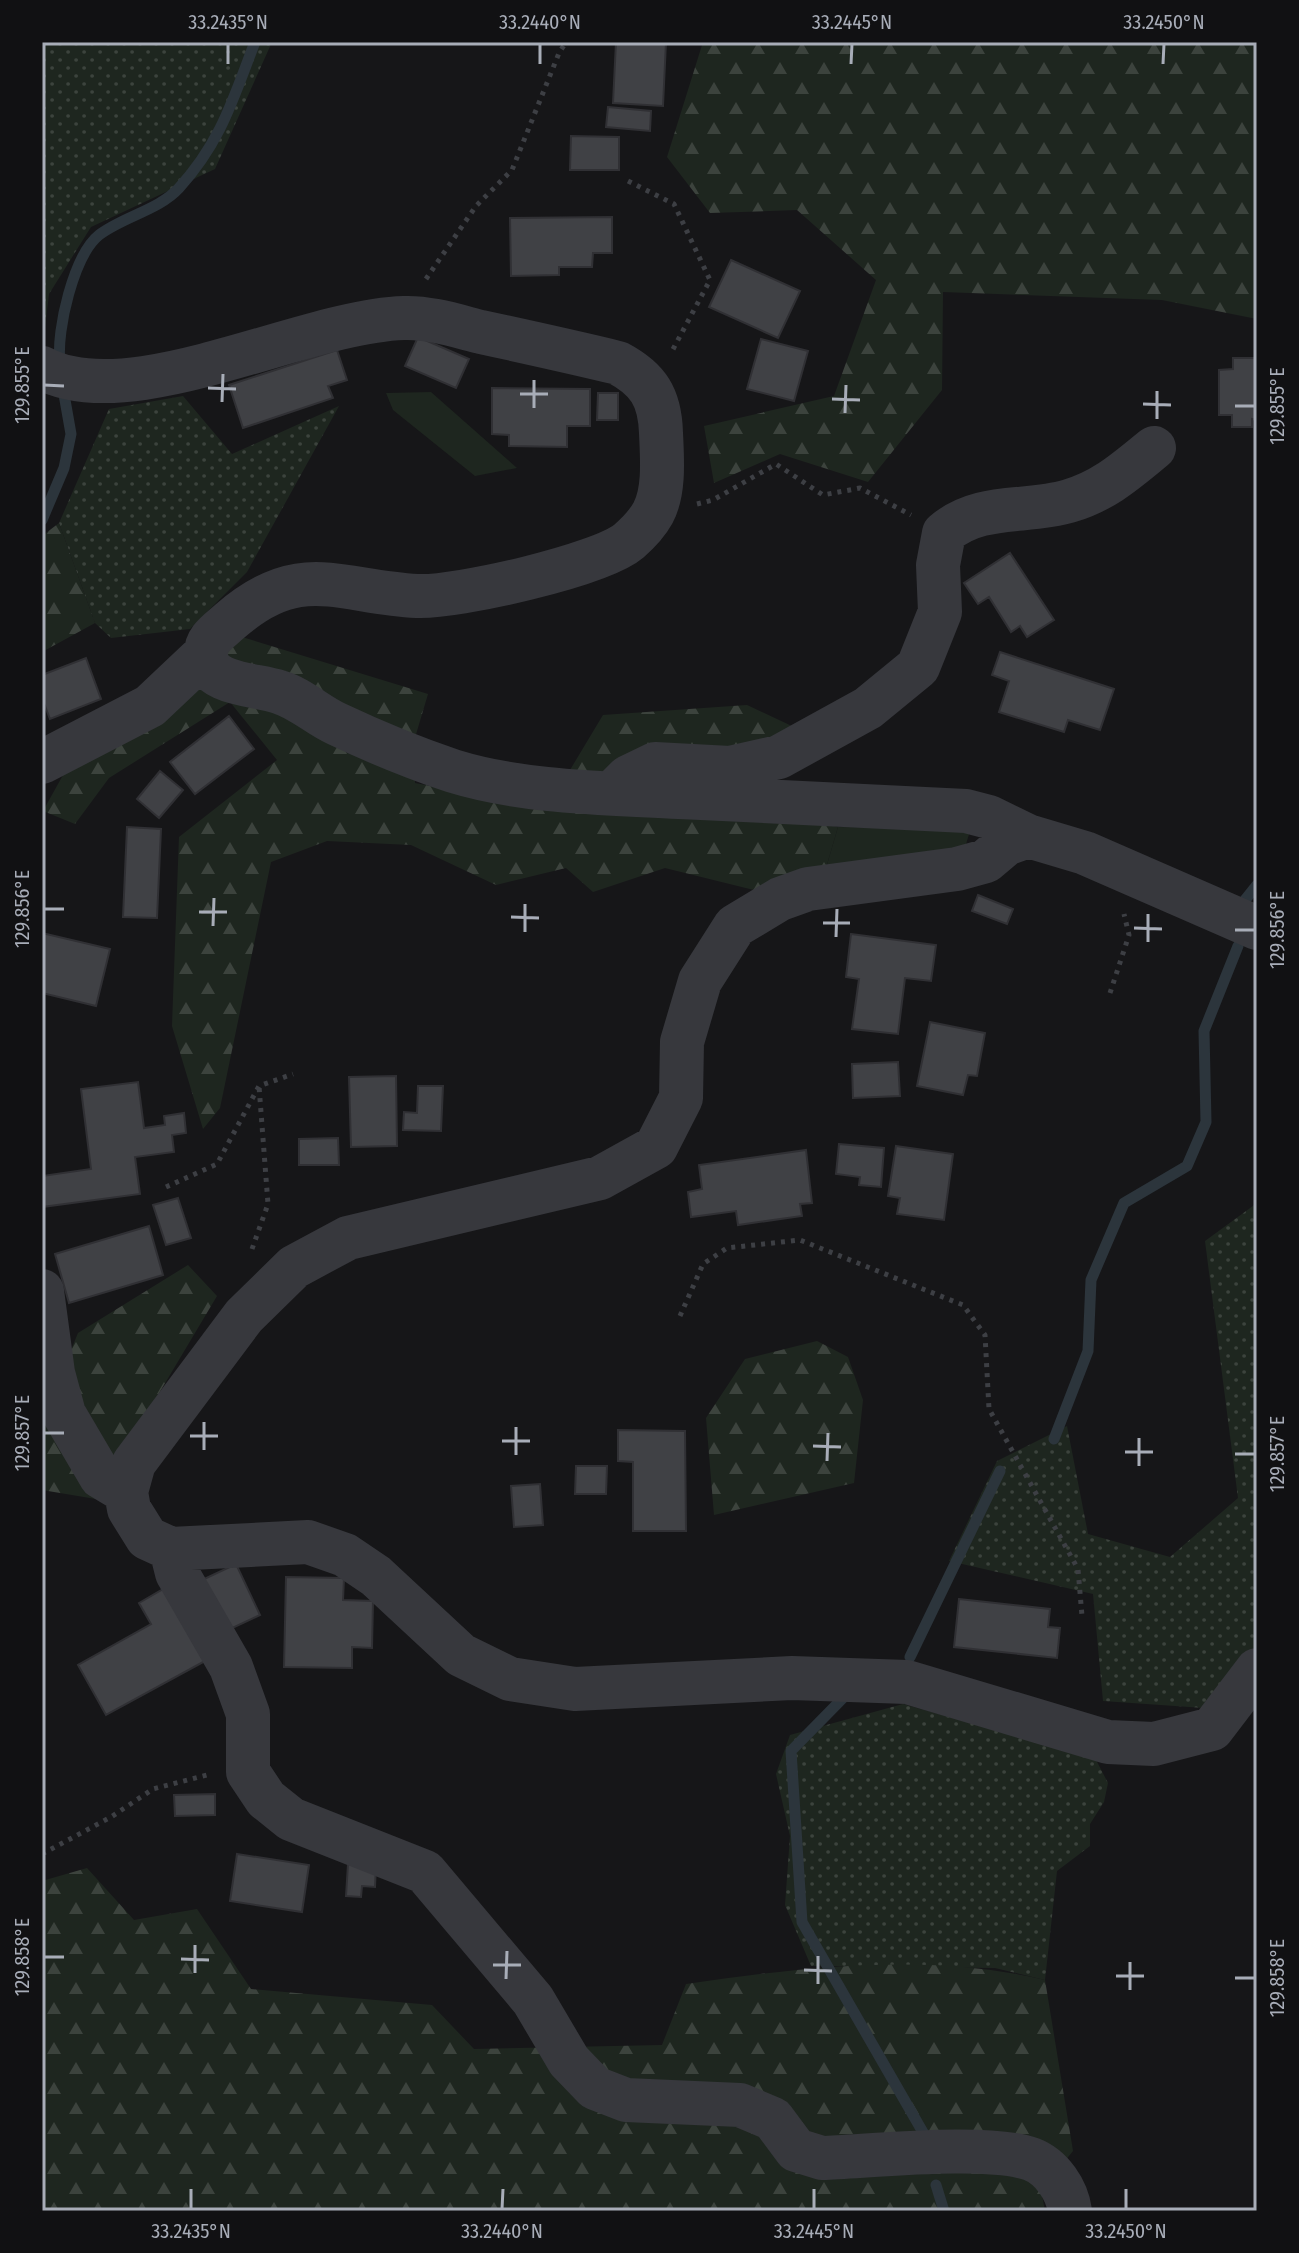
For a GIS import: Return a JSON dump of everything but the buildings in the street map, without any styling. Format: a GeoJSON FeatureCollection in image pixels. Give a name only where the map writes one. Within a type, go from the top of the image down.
{"type":"FeatureCollection","features":[{"type":"Feature","properties":{"kind":"street"},"geometry":{"type":"LineString","coordinates":[[61,375],[138,380],[365,321],[406,317],[618,363],[642,376],[654,395],[661,429],[659,492],[653,513],[628,543],[590,560],[457,594],[417,596],[336,583],[299,583],[252,602],[209,639],[205,654],[209,668],[219,677],[282,692],[336,724],[455,771],[523,784],[612,793],[966,811],[989,817],[1028,836],[1085,853],[1257,928]]}},
{"type":"Feature","properties":{"kind":"street"},"geometry":{"type":"LineString","coordinates":[[612,793],[628,777],[655,764],[730,768],[779,757],[868,708],[918,667],[940,612],[938,565],[944,533],[960,519],[986,511],[1068,502],[1108,486],[1154,448]]}},
{"type":"Feature","properties":{"kind":"street"},"geometry":{"type":"LineString","coordinates":[[42,762],[150,706],[205,654]]}},
{"type":"Feature","properties":{"kind":"street"},"geometry":{"type":"LineString","coordinates":[[1028,836],[1006,844],[986,861],[957,869],[808,889],[780,899],[735,926],[700,981],[682,1042],[681,1098],[656,1147],[600,1178],[348,1238],[294,1267],[244,1316],[134,1463],[126,1492],[129,1509],[147,1538],[171,1549],[308,1542],[333,1550],[376,1576],[461,1655],[510,1679],[575,1689],[792,1678],[907,1682],[1108,1742],[1154,1744],[1212,1729],[1257,1670]]}},
{"type":"Feature","properties":{"kind":"street"},"geometry":{"type":"LineString","coordinates":[[42,1291],[53,1373],[64,1414],[101,1477],[126,1492]]}},
{"type":"Feature","properties":{"kind":"street"},"geometry":{"type":"LineString","coordinates":[[171,1549],[177,1573],[231,1667],[248,1714],[248,1772],[266,1799],[291,1819],[425,1872],[533,2000],[569,2061],[595,2088],[626,2100],[740,2105],[773,2119],[796,2150],[822,2158],[1003,2153],[1034,2160],[1056,2177],[1070,2211]]}},
{"type":"Feature","properties":{"kind":"path"},"geometry":{"type":"LineString","coordinates":[[406,317],[415,293],[476,206],[512,170],[566,42]]}},
{"type":"Feature","properties":{"kind":"path"},"geometry":{"type":"LineString","coordinates":[[628,181],[674,204],[710,280],[671,354],[642,376]]}},
{"type":"Feature","properties":{"kind":"path"},"geometry":{"type":"LineString","coordinates":[[653,513],[713,500],[776,464],[823,495],[860,488],[944,533]]}},
{"type":"Feature","properties":{"kind":"path"},"geometry":{"type":"LineString","coordinates":[[1110,993],[1129,935],[1121,903]]}},
{"type":"Feature","properties":{"kind":"path"},"geometry":{"type":"LineString","coordinates":[[166,1187],[217,1164],[259,1086],[293,1074]]}},
{"type":"Feature","properties":{"kind":"path"},"geometry":{"type":"LineString","coordinates":[[247,1263],[268,1204],[259,1086]]}},
{"type":"Feature","properties":{"kind":"path"},"geometry":{"type":"LineString","coordinates":[[680,1316],[703,1264],[727,1248],[800,1240],[963,1305],[985,1335],[989,1409],[1078,1569],[1082,1616]]}},
{"type":"Feature","properties":{"kind":"path"},"geometry":{"type":"LineString","coordinates":[[42,1854],[111,1817],[153,1789],[192,1777],[248,1772]]}},
{"type":"Feature","properties":{"kind":"green space"},"geometry":{"type":"Polygon","coordinates":[[[42,42],[272,42],[215,169],[91,227],[49,294],[44,336],[42,42]]]}},
{"type":"Feature","properties":{"kind":"green space"},"geometry":{"type":"Polygon","coordinates":[[[703,42],[1257,42],[1257,319],[1162,300],[943,292],[942,390],[868,482],[780,454],[714,483],[704,426],[834,396],[876,280],[797,210],[710,213],[667,157],[703,42]]]}},
{"type":"Feature","properties":{"kind":"green space"},"geometry":{"type":"Polygon","coordinates":[[[431,392],[517,468],[475,476],[393,410],[386,393],[431,392]]]}},
{"type":"Feature","properties":{"kind":"green space"},"geometry":{"type":"Polygon","coordinates":[[[183,396],[232,454],[339,406],[247,572],[190,629],[111,638],[95,623],[59,523],[109,409],[183,396]]]}},
{"type":"Feature","properties":{"kind":"green space"},"geometry":{"type":"Polygon","coordinates":[[[59,523],[95,623],[42,652],[42,536],[59,523]]]}},
{"type":"Feature","properties":{"kind":"green space"},"geometry":{"type":"Polygon","coordinates":[[[242,637],[428,694],[414,741],[415,783],[565,812],[567,775],[603,715],[747,705],[796,728],[734,805],[838,827],[826,868],[758,891],[665,868],[593,892],[566,868],[496,885],[411,845],[327,841],[271,862],[220,1108],[203,1129],[172,1026],[179,837],[277,760],[230,702],[109,778],[75,824],[43,811],[77,750],[242,637]]]}},
{"type":"Feature","properties":{"kind":"green space"},"geometry":{"type":"Polygon","coordinates":[[[838,827],[971,828],[962,857],[826,868],[838,827]]]}},
{"type":"Feature","properties":{"kind":"green space"},"geometry":{"type":"Polygon","coordinates":[[[1257,1203],[1257,1644],[1204,1708],[1103,1701],[1093,1594],[949,1561],[997,1461],[1067,1426],[1088,1534],[1170,1557],[1238,1498],[1205,1241],[1257,1203]]]}},
{"type":"Feature","properties":{"kind":"green space"},"geometry":{"type":"Polygon","coordinates":[[[188,1265],[217,1296],[96,1499],[42,1490],[42,1421],[78,1333],[188,1265]]]}},
{"type":"Feature","properties":{"kind":"green space"},"geometry":{"type":"Polygon","coordinates":[[[817,1341],[848,1357],[863,1400],[854,1483],[714,1515],[706,1418],[745,1359],[817,1341]]]}},
{"type":"Feature","properties":{"kind":"green space"},"geometry":{"type":"Polygon","coordinates":[[[903,1704],[1095,1758],[1108,1783],[1104,1802],[1090,1824],[1090,1846],[1057,1871],[1045,1980],[995,1968],[811,1966],[785,1905],[790,1836],[776,1774],[790,1735],[903,1704]]]}},
{"type":"Feature","properties":{"kind":"green space"},"geometry":{"type":"Polygon","coordinates":[[[87,1868],[134,1920],[197,1909],[251,1989],[432,2005],[474,2049],[662,2045],[686,1984],[775,1972],[911,1964],[1001,1971],[1045,1980],[1073,2151],[1041,2190],[1045,2211],[42,2211],[42,1881],[87,1868]]]}},
{"type":"Feature","properties":{"kind":"waterway"},"geometry":{"type":"LineString","coordinates":[[60,362],[64,313],[75,276],[90,245],[108,229],[171,196],[193,171],[216,137],[255,42]]}},
{"type":"Feature","properties":{"kind":"waterway"},"geometry":{"type":"LineString","coordinates":[[42,520],[64,468],[71,434],[62,383]]}},
{"type":"Feature","properties":{"kind":"waterway"},"geometry":{"type":"LineString","coordinates":[[1245,900],[1257,885]]}},
{"type":"Feature","properties":{"kind":"waterway"},"geometry":{"type":"LineString","coordinates":[[1054,1439],[1088,1351],[1091,1280],[1124,1203],[1187,1166],[1206,1122],[1204,1031],[1238,946]]}},
{"type":"Feature","properties":{"kind":"waterway"},"geometry":{"type":"LineString","coordinates":[[910,1657],[1000,1471]]}},
{"type":"Feature","properties":{"kind":"waterway"},"geometry":{"type":"LineString","coordinates":[[843,1698],[791,1751],[802,1922],[928,2141]]}},
{"type":"Feature","properties":{"kind":"waterway"},"geometry":{"type":"LineString","coordinates":[[936,2185],[944,2211]]}}]}
